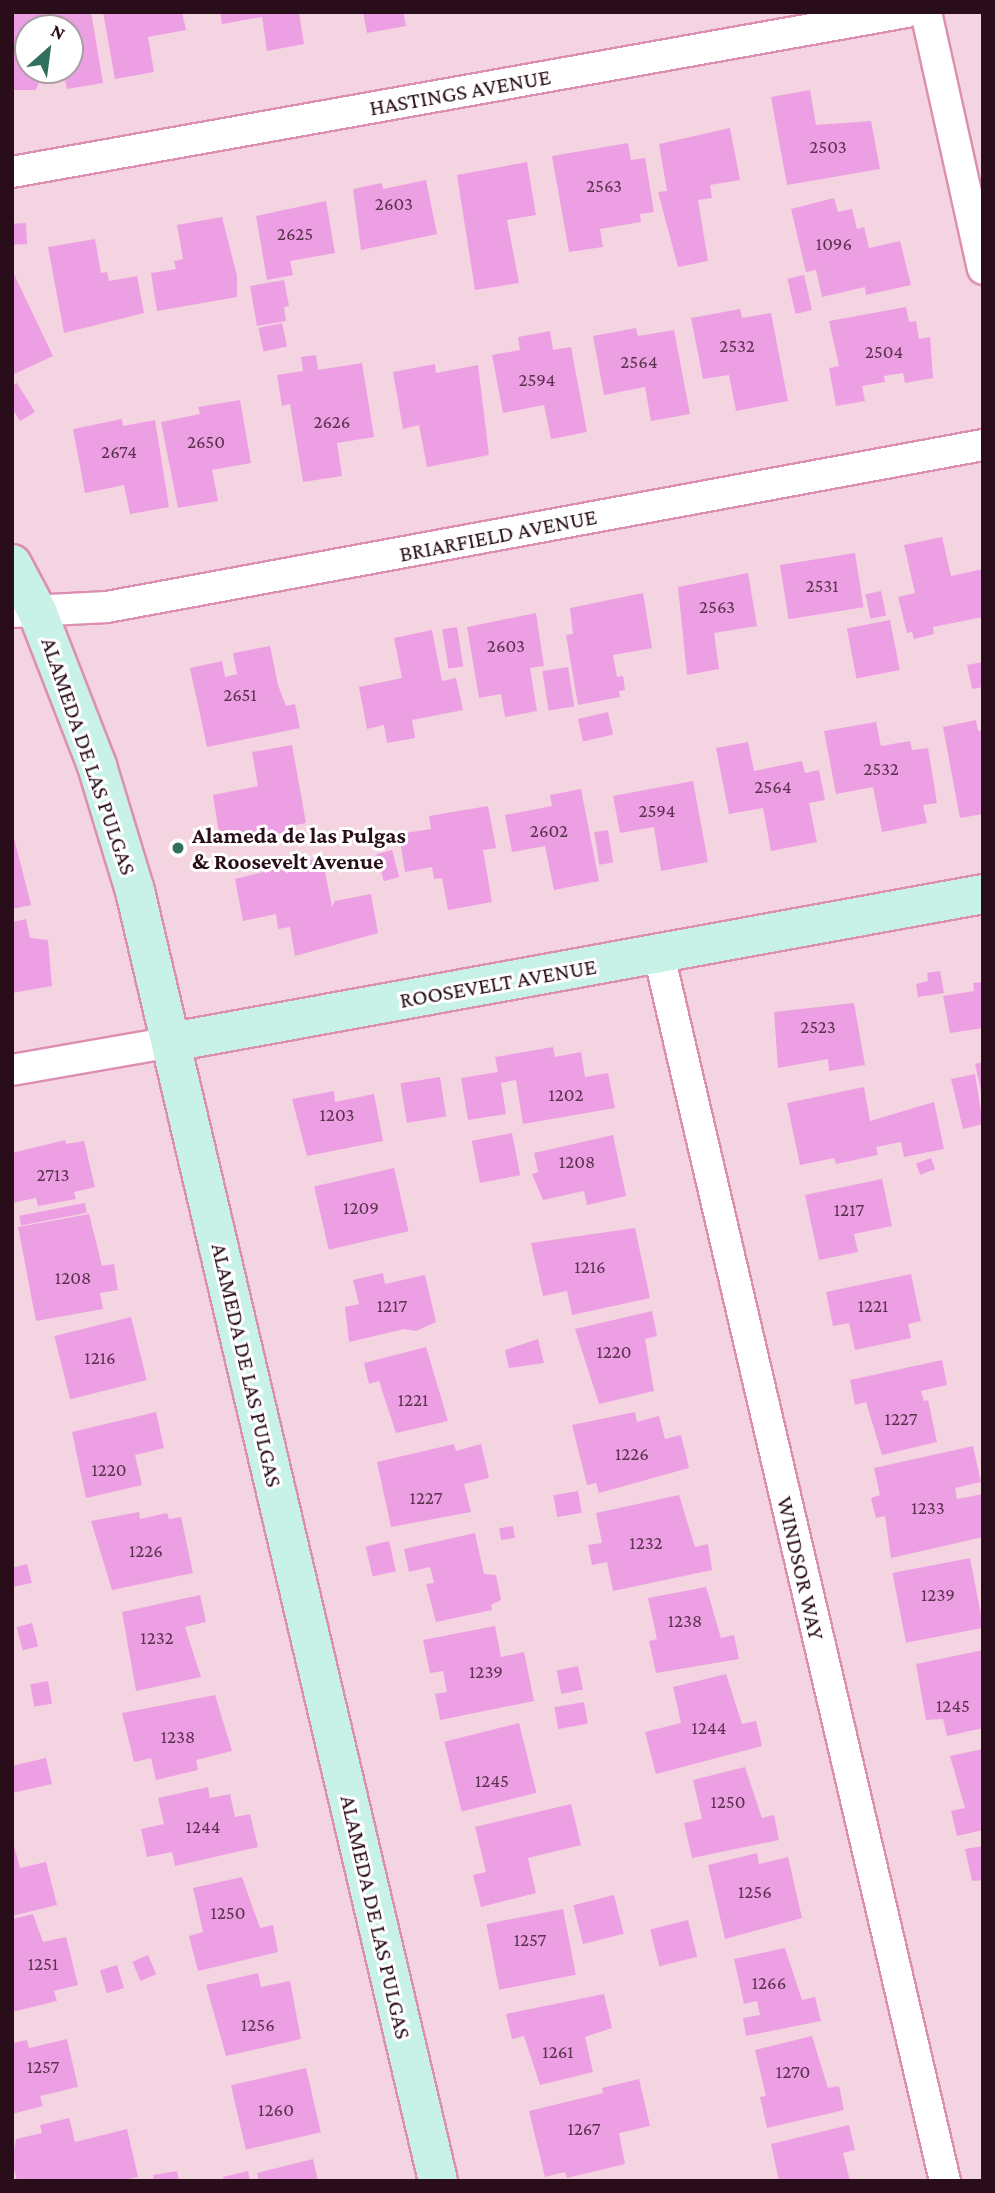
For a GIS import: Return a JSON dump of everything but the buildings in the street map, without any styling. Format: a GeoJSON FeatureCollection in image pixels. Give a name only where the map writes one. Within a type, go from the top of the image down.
{"type":"FeatureCollection","features":[{"type":"Feature","properties":{"kind":"main road","name":"ALAMEDA DE LAS PULGAS"},"geometry":{"type":"LineString","coordinates":[[12,564],[25,612],[97,766],[135,891],[438,2181]]}},
{"type":"Feature","properties":{"kind":"main road","name":"ROOSEVELT AVENUE"},"geometry":{"type":"LineString","coordinates":[[172,1042],[983,894]]}},
{"type":"Feature","properties":{"kind":"street","name":"HASTINGS AVENUE"},"geometry":{"type":"LineString","coordinates":[[12,172],[907,12]]}},
{"type":"Feature","properties":{"kind":"street"},"geometry":{"type":"LineString","coordinates":[[926,12],[983,269]]}},
{"type":"Feature","properties":{"kind":"street","name":"BRIARFIELD AVENUE"},"geometry":{"type":"LineString","coordinates":[[25,612],[107,607],[983,444]]}},
{"type":"Feature","properties":{"kind":"street","name":"WINDSOR WAY"},"geometry":{"type":"LineString","coordinates":[[659,955],[945,2181]]}},
{"type":"Feature","properties":{"kind":"street","name":"ROOSEVELT AVENUE"},"geometry":{"type":"LineString","coordinates":[[12,1069],[172,1042]]}},
{"type":"Feature","properties":{"kind":"place","name":"Alameda de las Pulgas & Roosevelt Avenue"},"geometry":{"type":"Point","coordinates":[178,848]}}]}
